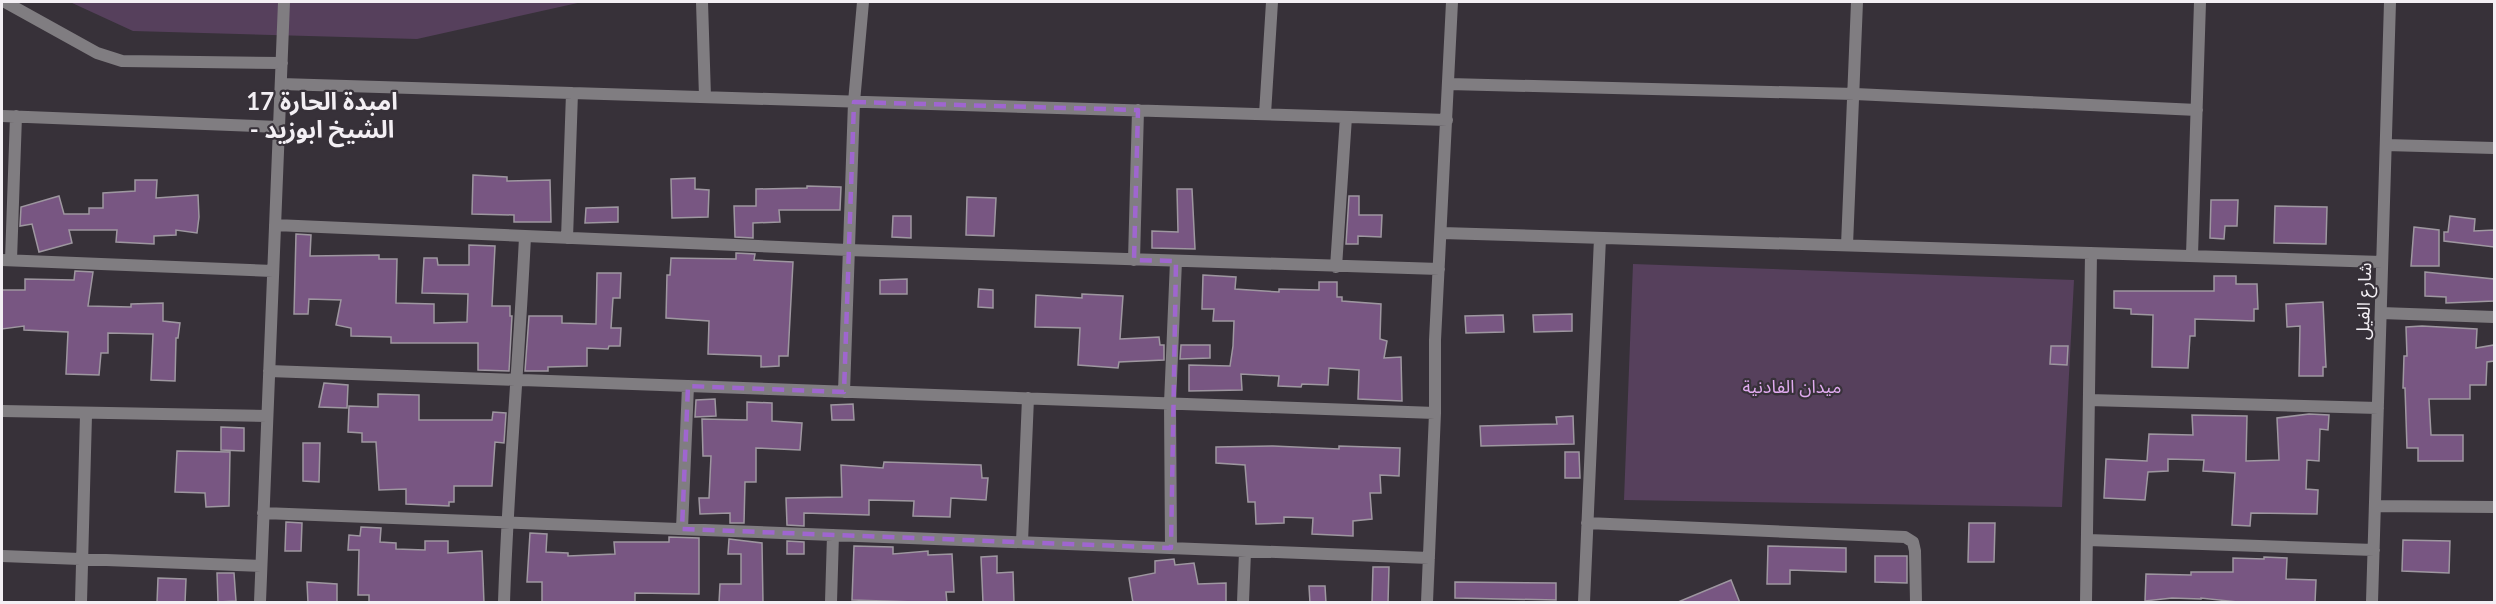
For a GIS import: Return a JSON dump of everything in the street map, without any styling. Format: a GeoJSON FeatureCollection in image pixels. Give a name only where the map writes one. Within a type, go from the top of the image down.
{"type":"FeatureCollection","features":[{"type":"Feature","properties":{"kind":"street"},"geometry":{"type":"LineString","coordinates":[[5,2],[97,53],[122,61],[282,63]]}},
{"type":"Feature","properties":{"kind":"street"},"geometry":{"type":"LineString","coordinates":[[260,603],[284,2]]}},
{"type":"Feature","properties":{"kind":"street"},"geometry":{"type":"LineString","coordinates":[[702,2],[705,97]]}},
{"type":"Feature","properties":{"kind":"street"},"geometry":{"type":"LineString","coordinates":[[844,392],[854,102],[863,2]]}},
{"type":"Feature","properties":{"kind":"street"},"geometry":{"type":"LineString","coordinates":[[1266,114],[1272,2]]}},
{"type":"Feature","properties":{"kind":"street"},"geometry":{"type":"LineString","coordinates":[[1427,603],[1439,269],[1452,2]]}},
{"type":"Feature","properties":{"kind":"street"},"geometry":{"type":"LineString","coordinates":[[1847,245],[1857,2]]}},
{"type":"Feature","properties":{"kind":"street"},"geometry":{"type":"LineString","coordinates":[[2192,255],[2200,2]]}},
{"type":"Feature","properties":{"kind":"street","name":"شارع الفيل"},"geometry":{"type":"LineString","coordinates":[[2372,603],[2390,2]]}},
{"type":"Feature","properties":{"kind":"street"},"geometry":{"type":"LineString","coordinates":[[281,84],[1447,120]]}},
{"type":"Feature","properties":{"kind":"street"},"geometry":{"type":"LineString","coordinates":[[1449,84],[1855,94],[2197,110]]}},
{"type":"Feature","properties":{"kind":"street"},"geometry":{"type":"LineString","coordinates":[[567,238],[572,93]]}},
{"type":"Feature","properties":{"kind":"street"},"geometry":{"type":"LineString","coordinates":[[1134,260],[1138,110]]}},
{"type":"Feature","properties":{"kind":"street"},"geometry":{"type":"LineString","coordinates":[[2,116],[279,127]]}},
{"type":"Feature","properties":{"kind":"street"},"geometry":{"type":"LineString","coordinates":[[16,116],[6,260],[273,271]]}},
{"type":"Feature","properties":{"kind":"street"},"geometry":{"type":"LineString","coordinates":[[1336,267],[1346,117]]}},
{"type":"Feature","properties":{"kind":"street"},"geometry":{"type":"LineString","coordinates":[[2386,145],[2494,148]]}},
{"type":"Feature","properties":{"kind":"street"},"geometry":{"type":"LineString","coordinates":[[275,225],[848,250],[1439,269]]}},
{"type":"Feature","properties":{"kind":"street"},"geometry":{"type":"LineString","coordinates":[[1442,233],[2382,262]]}},
{"type":"Feature","properties":{"kind":"street"},"geometry":{"type":"LineString","coordinates":[[504,603],[525,237]]}},
{"type":"Feature","properties":{"kind":"street"},"geometry":{"type":"LineString","coordinates":[[1584,603],[1600,238]]}},
{"type":"Feature","properties":{"kind":"street"},"geometry":{"type":"LineString","coordinates":[[2086,603],[2091,253]]}},
{"type":"Feature","properties":{"kind":"street"},"geometry":{"type":"LineString","coordinates":[[1171,548],[1170,403],[1176,261]]}},
{"type":"Feature","properties":{"kind":"street"},"geometry":{"type":"LineString","coordinates":[[2381,313],[2494,316]]}},
{"type":"Feature","properties":{"kind":"street"},"geometry":{"type":"LineString","coordinates":[[269,372],[1435,413]]}},
{"type":"Feature","properties":{"kind":"street"},"geometry":{"type":"LineString","coordinates":[[682,529],[688,386]]}},
{"type":"Feature","properties":{"kind":"street"},"geometry":{"type":"LineString","coordinates":[[1022,542],[1028,398]]}},
{"type":"Feature","properties":{"kind":"street"},"geometry":{"type":"LineString","coordinates":[[2090,400],[2378,408]]}},
{"type":"Feature","properties":{"kind":"street"},"geometry":{"type":"LineString","coordinates":[[2,411],[86,415],[267,416]]}},
{"type":"Feature","properties":{"kind":"street"},"geometry":{"type":"LineString","coordinates":[[81,603],[86,415]]}},
{"type":"Feature","properties":{"kind":"street"},"geometry":{"type":"LineString","coordinates":[[2375,506],[2494,507]]}},
{"type":"Feature","properties":{"kind":"street"},"geometry":{"type":"LineString","coordinates":[[263,513],[1429,558]]}},
{"type":"Feature","properties":{"kind":"street"},"geometry":{"type":"LineString","coordinates":[[1587,523],[1905,537],[1913,542],[1915,551],[1916,603]]}},
{"type":"Feature","properties":{"kind":"street"},"geometry":{"type":"LineString","coordinates":[[831,603],[833,535]]}},
{"type":"Feature","properties":{"kind":"street"},"geometry":{"type":"LineString","coordinates":[[2088,540],[2374,550]]}},
{"type":"Feature","properties":{"kind":"street"},"geometry":{"type":"LineString","coordinates":[[1243,603],[1245,552]]}},
{"type":"Feature","properties":{"kind":"street"},"geometry":{"type":"LineString","coordinates":[[2,556],[261,566]]}},
{"type":"Feature","properties":{"kind":"highlighted area"},"geometry":{"type":"Polygon","coordinates":[[[854,102],[1138,110],[1134,260],[1176,261],[1171,548],[682,529],[688,386],[844,392],[854,102]]]}},
{"type":"Feature","properties":{"kind":"green space"},"geometry":{"type":"Polygon","coordinates":[[[70,2],[582,2],[417,39],[133,31],[70,2]]]}},
{"type":"Feature","properties":{"kind":"green space","name":"ميدان الفادنية"},"geometry":{"type":"Polygon","coordinates":[[[1633,264],[2074,280],[2062,507],[1624,500],[1633,264]]]}},
{"type":"Feature","properties":{"kind":"building"},"geometry":{"type":"Polygon","coordinates":[[[473,175],[507,177],[507,181],[550,180],[551,222],[514,222],[514,215],[472,214],[473,175]]]}},
{"type":"Feature","properties":{"kind":"building"},"geometry":{"type":"Polygon","coordinates":[[[695,178],[695,189],[709,190],[708,217],[672,218],[671,179],[695,178]]]}},
{"type":"Feature","properties":{"kind":"building"},"geometry":{"type":"Polygon","coordinates":[[[135,180],[157,180],[156,198],[198,195],[197,233],[176,230],[176,235],[154,236],[154,244],[116,242],[117,230],[69,230],[72,243],[39,252],[32,224],[20,226],[21,207],[59,196],[64,214],[89,214],[89,208],[103,208],[103,193],[135,191],[135,180]]]}},
{"type":"Feature","properties":{"kind":"building"},"geometry":{"type":"Polygon","coordinates":[[[807,186],[841,187],[840,210],[779,210],[780,222],[753,223],[753,238],[735,237],[734,206],[756,206],[756,189],[807,188],[807,186]]]}},
{"type":"Feature","properties":{"kind":"building"},"geometry":{"type":"Polygon","coordinates":[[[1177,189],[1192,189],[1195,249],[1152,248],[1152,231],[1178,232],[1177,189]]]}},
{"type":"Feature","properties":{"kind":"building"},"geometry":{"type":"Polygon","coordinates":[[[1349,196],[1359,196],[1359,215],[1382,215],[1381,237],[1358,236],[1358,244],[1346,244],[1349,196]]]}},
{"type":"Feature","properties":{"kind":"building"},"geometry":{"type":"Polygon","coordinates":[[[967,197],[996,198],[994,236],[966,235],[967,197]]]}},
{"type":"Feature","properties":{"kind":"building"},"geometry":{"type":"Polygon","coordinates":[[[2211,200],[2238,200],[2237,226],[2225,226],[2224,239],[2210,238],[2211,200]]]}},
{"type":"Feature","properties":{"kind":"building"},"geometry":{"type":"Polygon","coordinates":[[[2275,206],[2327,207],[2326,244],[2274,243],[2275,206]]]}},
{"type":"Feature","properties":{"kind":"building"},"geometry":{"type":"Polygon","coordinates":[[[618,207],[618,222],[585,223],[586,208],[618,207]]]}},
{"type":"Feature","properties":{"kind":"building"},"geometry":{"type":"Polygon","coordinates":[[[893,216],[911,216],[911,238],[892,237],[893,216]]]}},
{"type":"Feature","properties":{"kind":"building"},"geometry":{"type":"Polygon","coordinates":[[[2450,216],[2475,219],[2474,231],[2494,230],[2494,247],[2444,241],[2444,232],[2448,232],[2450,216]]]}},
{"type":"Feature","properties":{"kind":"building"},"geometry":{"type":"Polygon","coordinates":[[[2414,227],[2439,230],[2439,266],[2411,266],[2414,227]]]}},
{"type":"Feature","properties":{"kind":"building"},"geometry":{"type":"Polygon","coordinates":[[[296,234],[311,235],[310,256],[379,255],[379,259],[397,259],[396,303],[434,304],[434,323],[467,322],[468,294],[422,293],[424,258],[437,258],[438,265],[469,265],[469,245],[495,246],[492,306],[510,306],[510,316],[512,316],[509,371],[478,370],[478,343],[391,343],[391,337],[351,336],[351,328],[336,325],[341,300],[309,299],[308,314],[294,314],[296,234]]]}},
{"type":"Feature","properties":{"kind":"building"},"geometry":{"type":"Polygon","coordinates":[[[736,253],[755,254],[754,260],[793,262],[788,356],[779,356],[779,366],[761,367],[761,356],[708,354],[709,321],[666,318],[667,275],[670,275],[671,258],[736,259],[736,253]]]}},
{"type":"Feature","properties":{"kind":"building"},"geometry":{"type":"Polygon","coordinates":[[[75,271],[93,272],[88,306],[131,307],[131,304],[163,303],[163,321],[180,323],[178,338],[176,338],[175,381],[151,380],[153,334],[108,333],[108,353],[101,353],[99,375],[66,374],[68,332],[24,330],[24,326],[2,329],[2,290],[25,290],[25,279],[74,280],[75,271]]]}},
{"type":"Feature","properties":{"kind":"building"},"geometry":{"type":"Polygon","coordinates":[[[2425,272],[2494,279],[2494,301],[2446,303],[2446,297],[2425,296],[2425,272]]]}},
{"type":"Feature","properties":{"kind":"building"},"geometry":{"type":"Polygon","coordinates":[[[597,273],[621,273],[620,298],[613,298],[611,328],[621,328],[620,346],[609,346],[608,349],[587,348],[587,366],[548,367],[548,371],[525,371],[529,316],[562,316],[562,323],[596,324],[597,273]]]}},
{"type":"Feature","properties":{"kind":"building"},"geometry":{"type":"Polygon","coordinates":[[[1203,275],[1236,277],[1235,289],[1279,292],[1279,289],[1319,290],[1319,282],[1337,282],[1337,297],[1342,297],[1342,301],[1381,304],[1380,339],[1387,341],[1384,358],[1401,357],[1402,401],[1358,399],[1359,370],[1329,368],[1328,385],[1278,386],[1279,376],[1241,374],[1242,390],[1189,391],[1189,365],[1230,366],[1233,346],[1234,321],[1213,321],[1214,309],[1202,309],[1203,275]]]}},
{"type":"Feature","properties":{"kind":"building"},"geometry":{"type":"Polygon","coordinates":[[[2214,276],[2236,276],[2236,284],[2257,284],[2258,309],[2254,309],[2254,321],[2195,319],[2195,336],[2190,336],[2188,368],[2152,367],[2153,315],[2131,314],[2131,309],[2114,308],[2114,291],[2214,291],[2214,276]]]}},
{"type":"Feature","properties":{"kind":"building"},"geometry":{"type":"Polygon","coordinates":[[[907,279],[907,294],[880,294],[880,280],[907,279]]]}},
{"type":"Feature","properties":{"kind":"building"},"geometry":{"type":"Polygon","coordinates":[[[979,289],[993,290],[993,308],[978,307],[979,289]]]}},
{"type":"Feature","properties":{"kind":"building"},"geometry":{"type":"Polygon","coordinates":[[[1082,294],[1123,296],[1120,339],[1159,337],[1160,345],[1164,345],[1164,360],[1119,362],[1118,368],[1078,365],[1080,328],[1035,327],[1036,295],[1082,298],[1082,294]]]}},
{"type":"Feature","properties":{"kind":"building"},"geometry":{"type":"Polygon","coordinates":[[[2323,302],[2326,367],[2323,367],[2323,376],[2299,376],[2300,326],[2287,327],[2286,304],[2323,302]]]}},
{"type":"Feature","properties":{"kind":"building"},"geometry":{"type":"Polygon","coordinates":[[[1572,314],[1572,331],[1534,332],[1533,315],[1572,314]]]}},
{"type":"Feature","properties":{"kind":"building"},"geometry":{"type":"Polygon","coordinates":[[[1503,315],[1504,332],[1466,333],[1465,316],[1503,315]]]}},
{"type":"Feature","properties":{"kind":"building"},"geometry":{"type":"Polygon","coordinates":[[[2406,327],[2477,329],[2476,348],[2494,345],[2494,361],[2487,362],[2486,385],[2470,385],[2470,399],[2429,399],[2431,435],[2463,435],[2463,461],[2418,461],[2418,448],[2407,448],[2405,388],[2403,388],[2404,356],[2407,356],[2406,327]]]}},
{"type":"Feature","properties":{"kind":"building"},"geometry":{"type":"Polygon","coordinates":[[[1181,345],[1210,345],[1210,358],[1180,359],[1181,345]]]}},
{"type":"Feature","properties":{"kind":"building"},"geometry":{"type":"Polygon","coordinates":[[[2051,346],[2068,346],[2067,365],[2050,364],[2051,346]]]}},
{"type":"Feature","properties":{"kind":"building"},"geometry":{"type":"Polygon","coordinates":[[[324,383],[348,385],[347,408],[319,407],[324,383]]]}},
{"type":"Feature","properties":{"kind":"building"},"geometry":{"type":"Polygon","coordinates":[[[378,394],[419,395],[419,420],[492,420],[493,412],[506,413],[504,443],[495,442],[492,486],[454,486],[454,502],[449,502],[449,506],[406,504],[406,489],[379,490],[376,442],[362,442],[362,433],[348,432],[349,406],[378,407],[378,394]]]}},
{"type":"Feature","properties":{"kind":"building"},"geometry":{"type":"Polygon","coordinates":[[[715,399],[716,416],[695,417],[696,400],[715,399]]]}},
{"type":"Feature","properties":{"kind":"building"},"geometry":{"type":"Polygon","coordinates":[[[747,402],[772,403],[772,421],[802,423],[800,450],[756,448],[756,482],[745,482],[744,523],[730,523],[730,513],[700,514],[699,498],[709,498],[711,456],[703,456],[702,419],[747,420],[747,402]]]}},
{"type":"Feature","properties":{"kind":"building"},"geometry":{"type":"Polygon","coordinates":[[[853,404],[854,420],[832,420],[831,405],[853,404]]]}},
{"type":"Feature","properties":{"kind":"building"},"geometry":{"type":"Polygon","coordinates":[[[2309,414],[2329,415],[2328,430],[2320,429],[2319,461],[2307,460],[2306,489],[2318,490],[2317,514],[2251,513],[2250,526],[2232,525],[2235,473],[2203,471],[2204,460],[2168,459],[2168,471],[2148,472],[2145,500],[2104,498],[2106,459],[2147,461],[2149,434],[2193,435],[2192,415],[2247,416],[2246,461],[2279,460],[2277,418],[2309,414]]]}},
{"type":"Feature","properties":{"kind":"building"},"geometry":{"type":"Polygon","coordinates":[[[1573,416],[1574,444],[1481,446],[1480,426],[1557,424],[1556,417],[1573,416]]]}},
{"type":"Feature","properties":{"kind":"building"},"geometry":{"type":"Polygon","coordinates":[[[221,427],[244,428],[244,451],[221,450],[221,427]]]}},
{"type":"Feature","properties":{"kind":"building"},"geometry":{"type":"Polygon","coordinates":[[[303,443],[320,443],[319,482],[303,481],[303,443]]]}},
{"type":"Feature","properties":{"kind":"building"},"geometry":{"type":"Polygon","coordinates":[[[1273,446],[1339,449],[1339,446],[1400,448],[1399,476],[1380,475],[1381,493],[1370,493],[1372,519],[1353,521],[1353,536],[1312,534],[1313,518],[1284,517],[1284,523],[1256,524],[1255,502],[1248,502],[1245,465],[1216,463],[1216,447],[1273,446]]]}},
{"type":"Feature","properties":{"kind":"building"},"geometry":{"type":"Polygon","coordinates":[[[177,451],[230,452],[229,506],[206,507],[205,493],[175,492],[177,451]]]}},
{"type":"Feature","properties":{"kind":"building"},"geometry":{"type":"Polygon","coordinates":[[[1565,452],[1579,452],[1580,478],[1565,478],[1565,452]]]}},
{"type":"Feature","properties":{"kind":"building"},"geometry":{"type":"Polygon","coordinates":[[[884,462],[981,465],[982,478],[988,478],[986,500],[951,498],[950,517],[913,516],[914,501],[869,500],[869,515],[804,513],[804,526],[787,525],[786,498],[842,497],[841,465],[883,468],[884,462]]]}},
{"type":"Feature","properties":{"kind":"building"},"geometry":{"type":"Polygon","coordinates":[[[286,522],[302,523],[301,551],[285,551],[286,522]]]}},
{"type":"Feature","properties":{"kind":"building"},"geometry":{"type":"Polygon","coordinates":[[[1969,523],[1995,523],[1994,562],[1968,562],[1969,523]]]}},
{"type":"Feature","properties":{"kind":"building"},"geometry":{"type":"Polygon","coordinates":[[[361,527],[381,528],[380,542],[396,543],[396,549],[425,550],[425,541],[448,541],[448,553],[482,551],[484,603],[369,603],[369,595],[358,595],[359,550],[348,550],[349,535],[360,536],[361,527]]]}},
{"type":"Feature","properties":{"kind":"building"},"geometry":{"type":"Polygon","coordinates":[[[530,533],[547,534],[546,552],[568,553],[568,556],[615,554],[614,542],[669,542],[669,537],[699,538],[699,594],[635,593],[635,603],[542,603],[542,582],[527,582],[530,533]]]}},
{"type":"Feature","properties":{"kind":"building"},"geometry":{"type":"Polygon","coordinates":[[[729,539],[762,543],[763,603],[719,603],[720,584],[741,584],[741,554],[728,554],[729,539]]]}},
{"type":"Feature","properties":{"kind":"building"},"geometry":{"type":"Polygon","coordinates":[[[2403,540],[2450,541],[2449,573],[2402,571],[2403,540]]]}},
{"type":"Feature","properties":{"kind":"building"},"geometry":{"type":"Polygon","coordinates":[[[787,541],[804,542],[804,554],[787,554],[787,541]]]}},
{"type":"Feature","properties":{"kind":"building"},"geometry":{"type":"Polygon","coordinates":[[[854,546],[893,547],[893,554],[928,551],[928,555],[952,554],[954,592],[946,592],[947,603],[852,600],[854,546]]]}},
{"type":"Feature","properties":{"kind":"building"},"geometry":{"type":"Polygon","coordinates":[[[1768,546],[1846,548],[1846,572],[1790,570],[1790,584],[1767,584],[1768,546]]]}},
{"type":"Feature","properties":{"kind":"building"},"geometry":{"type":"Polygon","coordinates":[[[997,556],[997,573],[1013,572],[1014,603],[983,603],[981,557],[997,556]]]}},
{"type":"Feature","properties":{"kind":"building"},"geometry":{"type":"Polygon","coordinates":[[[1875,556],[1907,556],[1907,583],[1875,582],[1875,556]]]}},
{"type":"Feature","properties":{"kind":"building"},"geometry":{"type":"Polygon","coordinates":[[[2264,557],[2287,558],[2286,579],[2316,580],[2315,603],[2247,603],[2201,598],[2145,601],[2146,574],[2191,575],[2191,572],[2233,572],[2233,558],[2264,559],[2264,557]]]}},
{"type":"Feature","properties":{"kind":"building"},"geometry":{"type":"Polygon","coordinates":[[[1174,559],[1175,565],[1194,563],[1198,584],[1226,583],[1226,602],[1133,603],[1129,578],[1155,573],[1155,561],[1174,559]]]}},
{"type":"Feature","properties":{"kind":"building"},"geometry":{"type":"Polygon","coordinates":[[[1373,567],[1389,567],[1388,603],[1372,603],[1373,567]]]}},
{"type":"Feature","properties":{"kind":"building"},"geometry":{"type":"Polygon","coordinates":[[[217,573],[234,573],[236,601],[218,602],[217,573]]]}},
{"type":"Feature","properties":{"kind":"building"},"geometry":{"type":"Polygon","coordinates":[[[158,578],[186,579],[185,603],[157,603],[158,578]]]}},
{"type":"Feature","properties":{"kind":"building"},"geometry":{"type":"Polygon","coordinates":[[[1731,580],[1740,603],[1678,603],[1678,602],[1731,580]]]}},
{"type":"Feature","properties":{"kind":"building"},"geometry":{"type":"Polygon","coordinates":[[[307,582],[337,584],[337,603],[308,603],[307,582]]]}},
{"type":"Feature","properties":{"kind":"building"},"geometry":{"type":"Polygon","coordinates":[[[1455,582],[1556,583],[1556,600],[1455,598],[1455,582]]]}},
{"type":"Feature","properties":{"kind":"building"},"geometry":{"type":"Polygon","coordinates":[[[1309,586],[1325,586],[1326,603],[1310,603],[1309,586]]]}},
{"type":"Feature","properties":{"kind":"district","name":"امبدة الحارة 17 - الشيخ ابوزيد"},"geometry":{"type":"Point","coordinates":[322,114]}}]}
